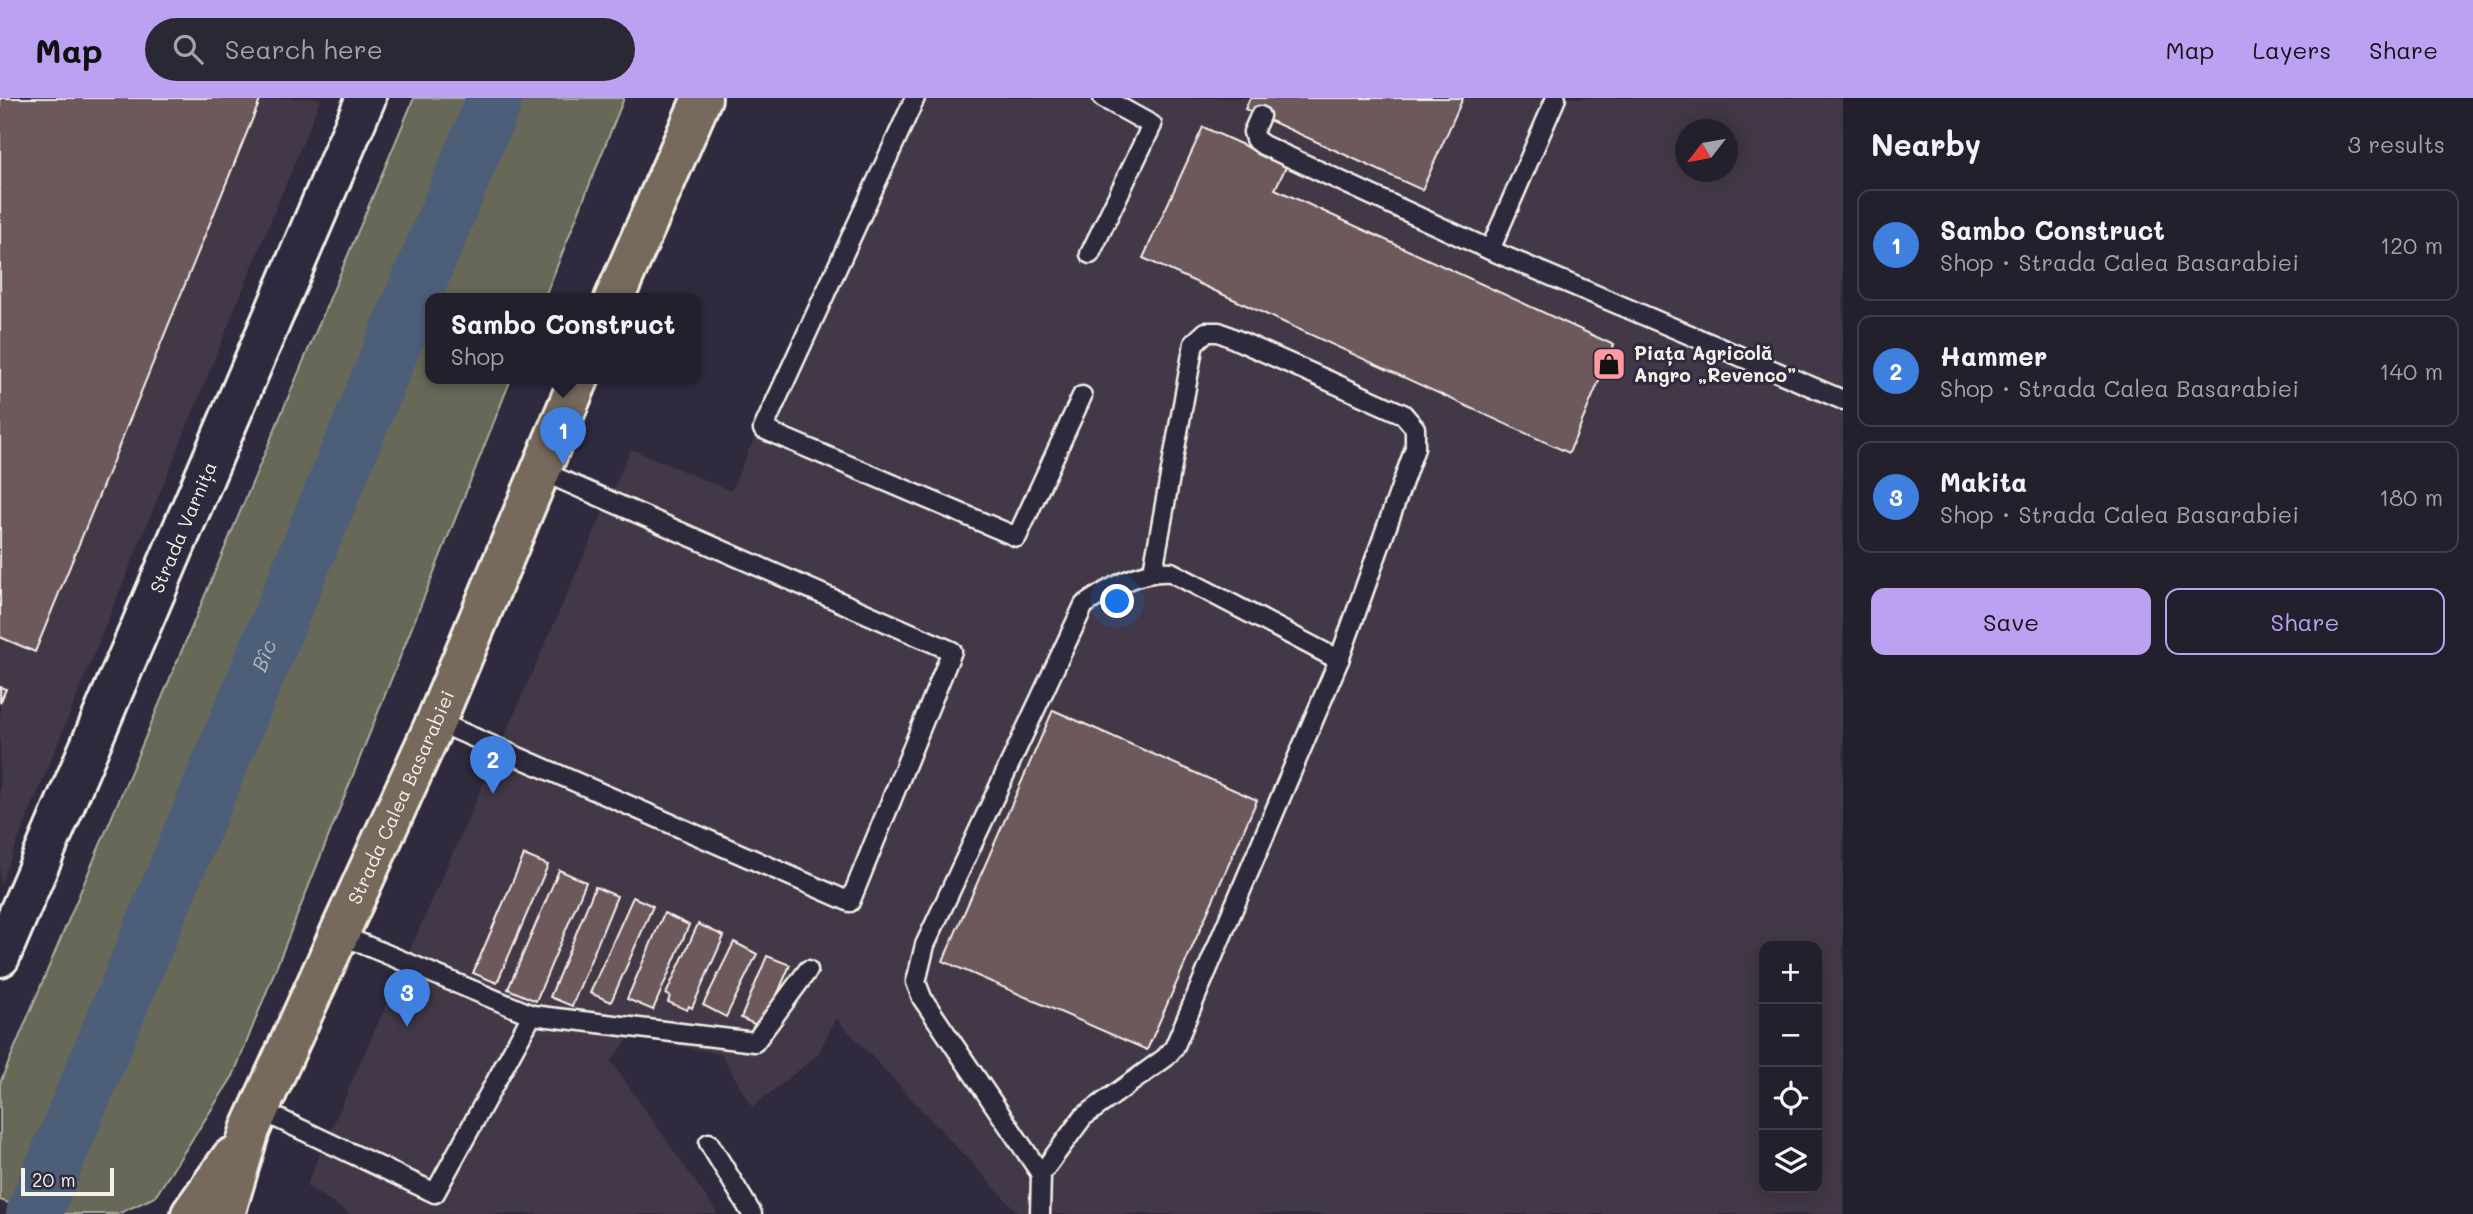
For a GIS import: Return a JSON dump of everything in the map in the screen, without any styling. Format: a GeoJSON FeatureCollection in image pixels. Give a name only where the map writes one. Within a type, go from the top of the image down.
{"type":"FeatureCollection","features":[{"type":"Feature","properties":{"kind":"main road"},"geometry":{"type":"LineString","coordinates":[[617,293],[702,98]]}},
{"type":"Feature","properties":{"kind":"main road","name":"Strada Calea Basarabiei"},"geometry":{"type":"LineString","coordinates":[[225,1214],[255,1120],[436,721],[577,384]]}},
{"type":"Feature","properties":{"kind":"main road"},"geometry":{"type":"LineString","coordinates":[[191,1214],[255,1120]]}},
{"type":"Feature","properties":{"kind":"street","name":"Strada Varnița"},"geometry":{"type":"LineString","coordinates":[[0,957],[366,98]]}},
{"type":"Feature","properties":{"kind":"lane"},"geometry":{"type":"LineString","coordinates":[[915,98],[763,429],[1017,537],[1082,396]]}},
{"type":"Feature","properties":{"kind":"lane"},"geometry":{"type":"LineString","coordinates":[[1090,254],[1152,125],[1103,98]]}},
{"type":"Feature","properties":{"kind":"lane"},"geometry":{"type":"LineString","coordinates":[[1490,250],[1556,98]]}},
{"type":"Feature","properties":{"kind":"lane"},"geometry":{"type":"LineString","coordinates":[[1260,116],[1252,132],[1255,139],[1263,145],[1490,250],[1843,400]]}},
{"type":"Feature","properties":{"kind":"lane"},"geometry":{"type":"LineString","coordinates":[[1040,1214],[1041,1174],[1083,1117],[1165,1058],[1174,1048],[1339,660],[1415,447],[1415,428],[1403,414],[1219,332],[1206,332],[1194,343],[1153,571]]}},
{"type":"Feature","properties":{"kind":"lane"},"geometry":{"type":"LineString","coordinates":[[436,721],[850,902],[902,780],[952,651],[539,470]]}},
{"type":"Feature","properties":{"kind":"lane"},"geometry":{"type":"LineString","coordinates":[[1041,1174],[922,998],[916,982],[925,945],[1084,606],[1110,588],[1153,571],[1171,572],[1339,660]]}},
{"type":"Feature","properties":{"kind":"lane"},"geometry":{"type":"LineString","coordinates":[[341,935],[531,1014],[755,1042],[808,970]]}},
{"type":"Feature","properties":{"kind":"lane"},"geometry":{"type":"LineString","coordinates":[[255,1120],[435,1193],[531,1014]]}},
{"type":"Feature","properties":{"kind":"lane"},"geometry":{"type":"LineString","coordinates":[[709,1143],[752,1214]]}},
{"type":"Feature","properties":{"kind":"shaded area"},"geometry":{"type":"Polygon","coordinates":[[[0,98],[321,98],[0,885],[0,98]]]}},
{"type":"Feature","properties":{"kind":"shaded area"},"geometry":{"type":"Polygon","coordinates":[[[903,98],[1843,98],[1843,1214],[1019,1214],[836,1018],[817,1056],[752,1107],[721,1054],[630,1037],[611,1061],[718,1214],[350,1214],[306,1186],[631,449],[731,491],[903,98]]]}},
{"type":"Feature","properties":{"kind":"green space"},"geometry":{"type":"Polygon","coordinates":[[[414,98],[624,98],[546,293],[425,293],[425,384],[509,384],[233,1076],[155,1197],[118,1214],[41,1214],[0,1200],[0,1083],[414,98]]]}},
{"type":"Feature","properties":{"kind":"building"},"geometry":{"type":"Polygon","coordinates":[[[0,98],[261,98],[35,652],[0,637],[0,98]]]}},
{"type":"Feature","properties":{"kind":"building"},"geometry":{"type":"Polygon","coordinates":[[[1250,98],[1463,98],[1422,190],[1245,109],[1250,98]]]}},
{"type":"Feature","properties":{"kind":"building"},"geometry":{"type":"Polygon","coordinates":[[[1203,127],[1287,165],[1275,189],[1614,345],[1569,453],[1143,258],[1203,127]]]}},
{"type":"Feature","properties":{"kind":"building"},"geometry":{"type":"Polygon","coordinates":[[[0,687],[6,689],[0,703],[0,687]]]}},
{"type":"Feature","properties":{"kind":"building"},"geometry":{"type":"Polygon","coordinates":[[[1053,710],[1257,800],[1147,1050],[943,961],[1053,710]]]}},
{"type":"Feature","properties":{"kind":"building"},"geometry":{"type":"Polygon","coordinates":[[[524,855],[548,865],[497,983],[473,973],[524,855]]]}},
{"type":"Feature","properties":{"kind":"building"},"geometry":{"type":"Polygon","coordinates":[[[559,870],[586,882],[536,1001],[508,989],[559,870]]]}},
{"type":"Feature","properties":{"kind":"building"},"geometry":{"type":"Polygon","coordinates":[[[595,887],[617,896],[572,1006],[550,997],[595,887]]]}},
{"type":"Feature","properties":{"kind":"building"},"geometry":{"type":"Polygon","coordinates":[[[633,897],[653,906],[611,1002],[590,993],[633,897]]]}},
{"type":"Feature","properties":{"kind":"building"},"geometry":{"type":"Polygon","coordinates":[[[664,913],[689,925],[653,1010],[627,999],[664,913]]]}},
{"type":"Feature","properties":{"kind":"building"},"geometry":{"type":"Polygon","coordinates":[[[698,924],[724,936],[692,1008],[689,1006],[687,1010],[668,1002],[670,996],[666,994],[698,924]]]}},
{"type":"Feature","properties":{"kind":"building"},"geometry":{"type":"Polygon","coordinates":[[[734,942],[757,954],[726,1017],[703,1005],[734,942]]]}},
{"type":"Feature","properties":{"kind":"building"},"geometry":{"type":"Polygon","coordinates":[[[767,956],[790,965],[763,1028],[741,1018],[767,956]]]}},
{"type":"Feature","properties":{"kind":"waterway","name":"Bîc"},"geometry":{"type":"LineString","coordinates":[[34,1214],[495,98]]}},
{"type":"Feature","properties":{"kind":"place","name":"Piața Agricolă Angro „Revenco”"},"geometry":{"type":"Point","coordinates":[1609,364]}},
{"type":"Feature","properties":{"kind":"place","name":"Sambo Construct"},"geometry":{"type":"Point","coordinates":[563,465]}},
{"type":"Feature","properties":{"kind":"place","name":"Hammer"},"geometry":{"type":"Point","coordinates":[493,794]}},
{"type":"Feature","properties":{"kind":"place","name":"Makita"},"geometry":{"type":"Point","coordinates":[407,1027]}}]}
